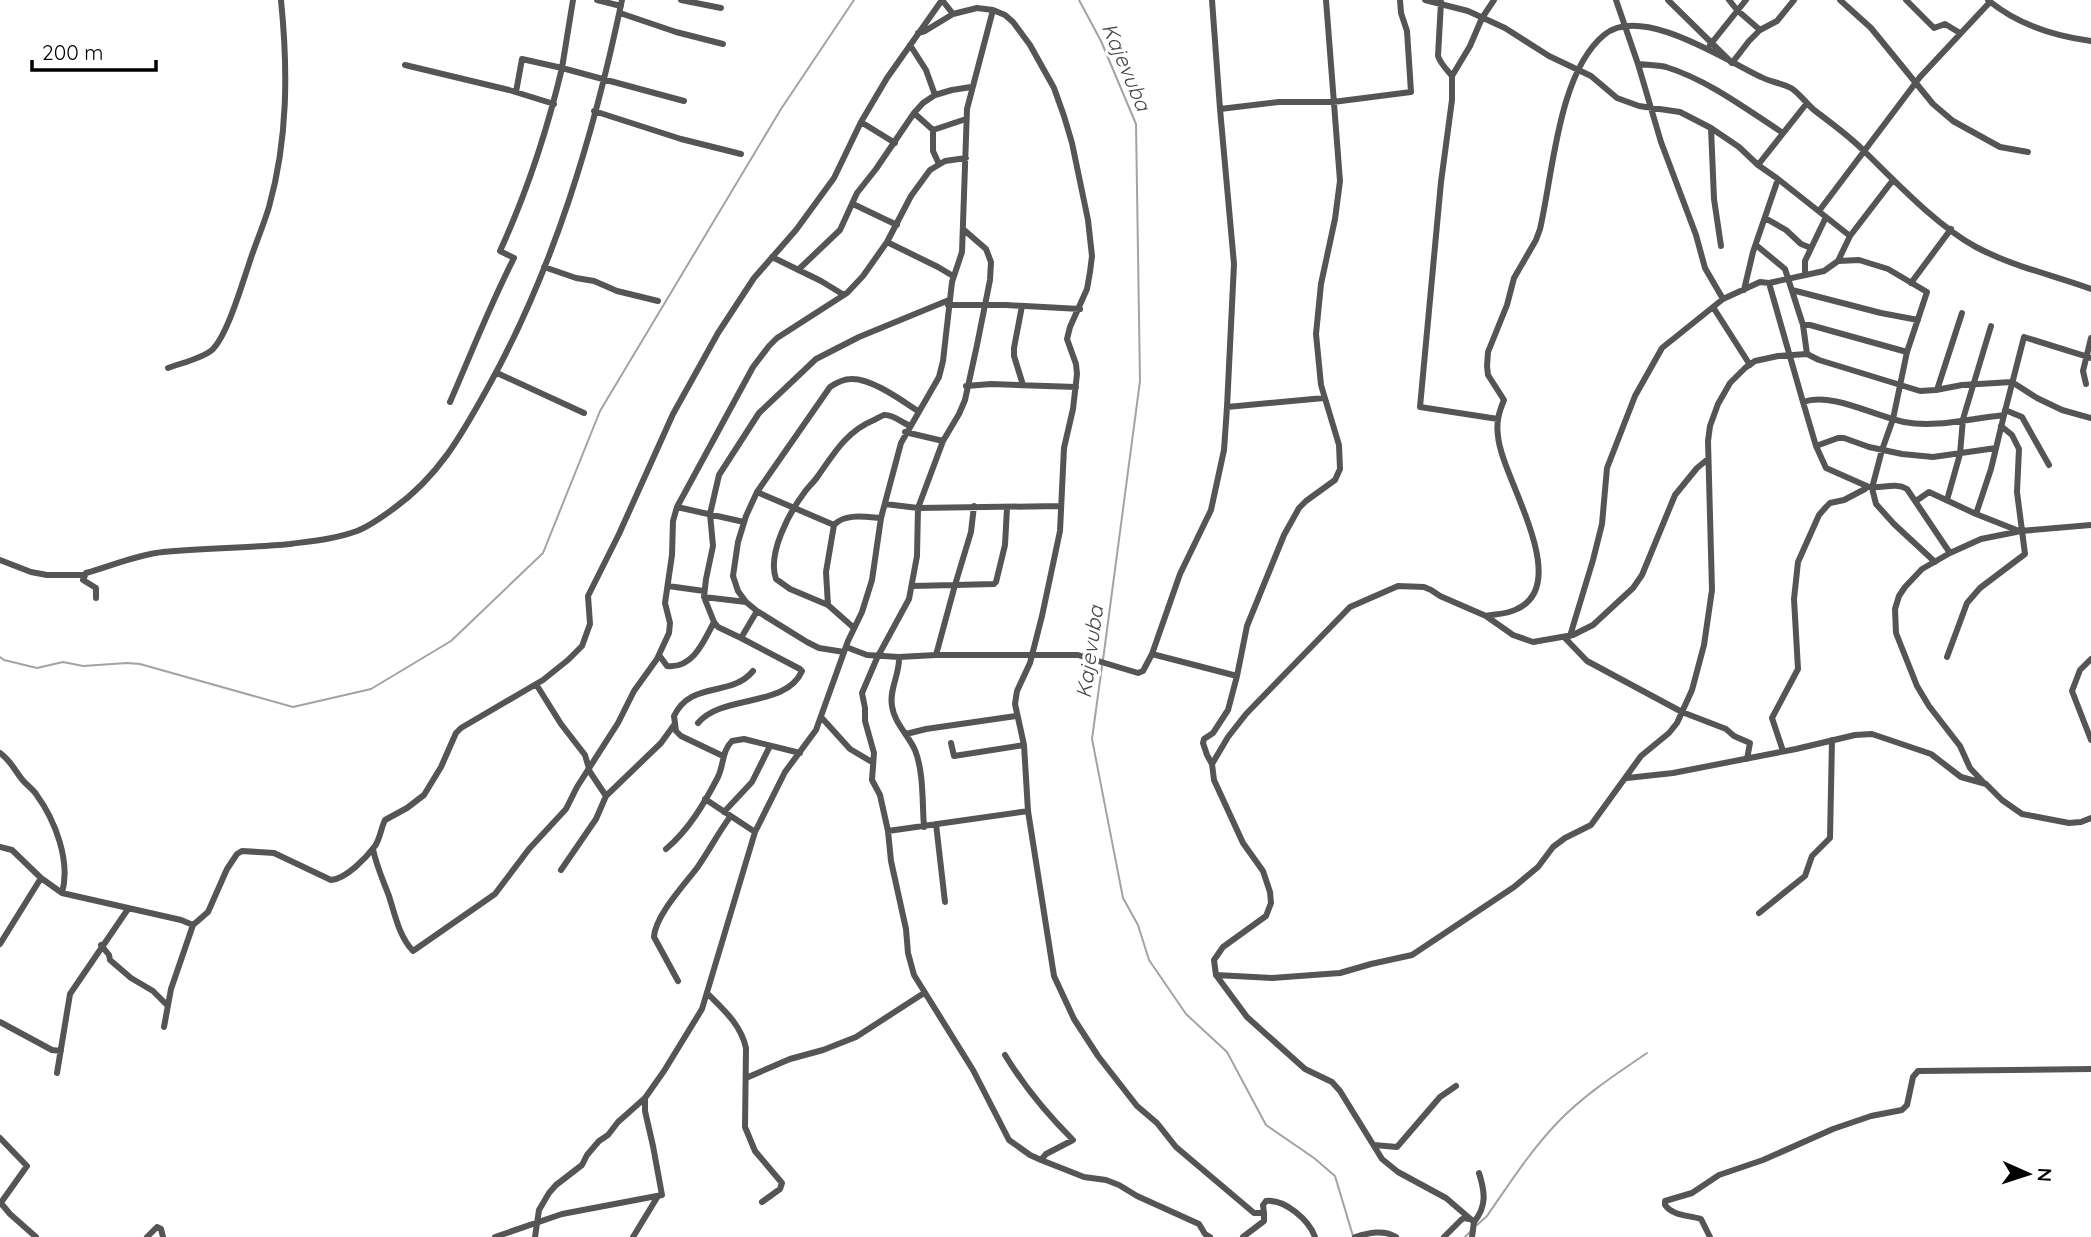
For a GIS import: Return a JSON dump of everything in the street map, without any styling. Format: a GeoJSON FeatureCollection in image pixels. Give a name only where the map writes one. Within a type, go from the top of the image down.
{"type":"FeatureCollection","features":[{"type":"Feature","properties":{"kind":"street"},"geometry":{"type":"LineString","coordinates":[[168,368],[205,354],[214,347],[237,300],[269,206],[286,102],[281,0]]}},
{"type":"Feature","properties":{"kind":"street"},"geometry":{"type":"LineString","coordinates":[[450,402],[494,297],[514,258],[500,251],[531,177],[554,104],[573,0]]}},
{"type":"Feature","properties":{"kind":"street"},"geometry":{"type":"LineString","coordinates":[[597,0],[621,6],[676,32],[723,44]]}},
{"type":"Feature","properties":{"kind":"street"},"geometry":{"type":"LineString","coordinates":[[681,0],[721,8]]}},
{"type":"Feature","properties":{"kind":"street"},"geometry":{"type":"LineString","coordinates":[[163,1027],[167,1005],[192,925],[208,912],[227,869],[239,852],[274,853],[333,880],[346,876],[373,849],[385,820],[414,804],[429,788],[458,731],[470,721],[536,684],[582,646],[590,624],[588,596],[620,534],[673,414],[718,332],[754,278],[796,229],[834,178],[861,122],[942,0],[953,14]]}},
{"type":"Feature","properties":{"kind":"street"},"geometry":{"type":"LineString","coordinates":[[918,411],[868,383],[851,379],[830,387],[757,492],[744,522],[733,576],[738,591],[746,602],[819,648],[899,657],[1078,655],[1141,673],[1152,654],[1180,574],[1211,510],[1224,450],[1234,264],[1212,0]]}},
{"type":"Feature","properties":{"kind":"street"},"geometry":{"type":"LineString","coordinates":[[1326,0],[1340,181],[1316,321],[1318,372],[1339,445],[1339,474],[1299,508],[1284,536],[1247,626],[1228,710],[1213,733],[1204,739],[1214,780],[1243,843],[1263,871],[1270,892],[1266,916],[1223,947],[1214,960],[1216,975],[1247,1017],[1305,1069],[1332,1083],[1340,1091],[1382,1159],[1398,1172],[1446,1198],[1472,1221]]}},
{"type":"Feature","properties":{"kind":"street"},"geometry":{"type":"LineString","coordinates":[[1220,109],[1279,102],[1333,102],[1411,92],[1407,31],[1400,0]]}},
{"type":"Feature","properties":{"kind":"street"},"geometry":{"type":"LineString","coordinates":[[1424,0],[1441,2],[1520,36],[1549,56],[1591,76],[1617,98],[1631,104],[1680,112],[1711,128],[1739,147],[1758,165],[1850,236]]}},
{"type":"Feature","properties":{"kind":"street"},"geometry":{"type":"LineString","coordinates":[[1494,0],[1482,18],[1471,46],[1452,76],[1452,100],[1441,182],[1420,407],[1498,419]]}},
{"type":"Feature","properties":{"kind":"street"},"geometry":{"type":"LineString","coordinates":[[1616,0],[1705,268],[1723,299]]}},
{"type":"Feature","properties":{"kind":"street"},"geometry":{"type":"LineString","coordinates":[[1668,0],[1709,45],[1732,63],[1774,83],[1790,87],[1893,180],[1976,247],[2091,289]]}},
{"type":"Feature","properties":{"kind":"street"},"geometry":{"type":"LineString","coordinates":[[1729,0],[1760,30]]}},
{"type":"Feature","properties":{"kind":"street"},"geometry":{"type":"LineString","coordinates":[[1709,45],[1746,0]]}},
{"type":"Feature","properties":{"kind":"street"},"geometry":{"type":"LineString","coordinates":[[1732,63],[1760,30],[1777,21],[1794,0]]}},
{"type":"Feature","properties":{"kind":"street"},"geometry":{"type":"LineString","coordinates":[[1840,0],[1871,28],[1933,104],[1953,121],[2000,147],[2028,152]]}},
{"type":"Feature","properties":{"kind":"street"},"geometry":{"type":"LineString","coordinates":[[1906,0],[1934,29],[1945,24],[1960,33]]}},
{"type":"Feature","properties":{"kind":"street"},"geometry":{"type":"LineString","coordinates":[[1819,211],[1916,82],[1989,1],[2031,27],[2091,41]]}},
{"type":"Feature","properties":{"kind":"street"},"geometry":{"type":"LineString","coordinates":[[1441,2],[1438,56],[1452,76]]}},
{"type":"Feature","properties":{"kind":"street"},"geometry":{"type":"LineString","coordinates":[[0,560],[47,575],[84,575],[141,555],[197,549],[244,548],[332,538],[361,529],[398,505],[431,476],[458,441],[497,373],[544,267],[574,185],[605,79],[621,6]]}},
{"type":"Feature","properties":{"kind":"street"},"geometry":{"type":"LineString","coordinates":[[918,33],[925,32],[953,14],[977,8],[993,10],[1013,22],[1036,55],[1054,88],[1072,143],[1088,220],[1092,256],[1087,289],[1067,339],[1076,364],[1076,387],[1064,448],[1058,546],[1032,655],[1015,698],[1016,716],[1024,745],[1028,811],[1054,976],[1074,1019],[1098,1056],[1137,1106],[1157,1123],[1176,1147],[1254,1213],[1264,1213]]}},
{"type":"Feature","properties":{"kind":"street"},"geometry":{"type":"LineString","coordinates":[[535,1237],[539,1210],[552,1188],[582,1165],[599,1141],[645,1098],[702,1009],[755,832],[785,772],[813,737],[845,649],[862,612],[872,580],[881,518],[896,458],[907,429],[941,371],[948,302],[953,276],[961,259],[966,118],[971,87],[993,10]]}},
{"type":"Feature","properties":{"kind":"street"},"geometry":{"type":"LineString","coordinates":[[1486,616],[1510,612],[1525,604],[1533,593],[1539,571],[1534,538],[1503,460],[1497,436],[1498,419],[1504,400],[1488,375],[1488,352],[1507,305],[1514,278],[1540,229],[1562,120],[1579,69],[1605,34],[1625,27],[1639,25],[1709,45]]}},
{"type":"Feature","properties":{"kind":"street"},"geometry":{"type":"LineString","coordinates":[[910,45],[926,70],[935,95]]}},
{"type":"Feature","properties":{"kind":"street"},"geometry":{"type":"LineString","coordinates":[[516,92],[522,58],[684,102]]}},
{"type":"Feature","properties":{"kind":"street"},"geometry":{"type":"LineString","coordinates":[[1638,64],[1665,67],[1692,79],[1723,94],[1783,133]]}},
{"type":"Feature","properties":{"kind":"street"},"geometry":{"type":"LineString","coordinates":[[405,65],[554,104]]}},
{"type":"Feature","properties":{"kind":"street"},"geometry":{"type":"LineString","coordinates":[[798,270],[840,230],[857,193],[923,103],[935,95],[971,87]]}},
{"type":"Feature","properties":{"kind":"street"},"geometry":{"type":"LineString","coordinates":[[1758,165],[1807,103]]}},
{"type":"Feature","properties":{"kind":"street"},"geometry":{"type":"LineString","coordinates":[[594,111],[681,139],[741,154]]}},
{"type":"Feature","properties":{"kind":"street"},"geometry":{"type":"LineString","coordinates":[[914,113],[933,130],[933,151],[939,164]]}},
{"type":"Feature","properties":{"kind":"street"},"geometry":{"type":"LineString","coordinates":[[933,130],[966,118]]}},
{"type":"Feature","properties":{"kind":"street"},"geometry":{"type":"LineString","coordinates":[[861,122],[895,142]]}},
{"type":"Feature","properties":{"kind":"street"},"geometry":{"type":"LineString","coordinates":[[1711,128],[1714,200],[1721,246]]}},
{"type":"Feature","properties":{"kind":"street"},"geometry":{"type":"LineString","coordinates":[[373,849],[401,934],[413,951],[495,894],[539,837],[566,809],[618,723],[634,691],[659,655],[669,633],[670,622],[665,603],[673,521],[677,508],[752,368],[776,338],[844,295],[863,276],[887,242],[924,176],[939,164],[954,158],[966,158]]}},
{"type":"Feature","properties":{"kind":"street"},"geometry":{"type":"LineString","coordinates":[[1744,290],[1779,179]]}},
{"type":"Feature","properties":{"kind":"street"},"geometry":{"type":"LineString","coordinates":[[1567,636],[1593,560],[1602,524],[1606,468],[1635,396],[1662,348],[1723,299],[1760,282],[1769,283],[1824,271],[1838,261],[1850,236],[1893,180]]}},
{"type":"Feature","properties":{"kind":"street"},"geometry":{"type":"LineString","coordinates":[[853,204],[897,225]]}},
{"type":"Feature","properties":{"kind":"street"},"geometry":{"type":"LineString","coordinates":[[1805,274],[1805,261],[1826,216]]}},
{"type":"Feature","properties":{"kind":"street"},"geometry":{"type":"LineString","coordinates":[[1765,218],[1786,230],[1801,244],[1811,248]]}},
{"type":"Feature","properties":{"kind":"street"},"geometry":{"type":"LineString","coordinates":[[963,229],[986,249],[992,267],[965,400],[943,441],[918,508],[917,556],[907,604],[878,655],[863,692],[864,721],[874,753],[872,779],[880,795],[888,831],[908,953],[914,975],[973,1070],[1009,1140],[1041,1160],[1084,1177],[1119,1185],[1199,1224],[1210,1237]]}},
{"type":"Feature","properties":{"kind":"street"},"geometry":{"type":"LineString","coordinates":[[1911,283],[1951,229]]}},
{"type":"Feature","properties":{"kind":"street"},"geometry":{"type":"LineString","coordinates":[[887,242],[953,276]]}},
{"type":"Feature","properties":{"kind":"street"},"geometry":{"type":"LineString","coordinates":[[1756,245],[1785,269],[1803,325],[1807,354]]}},
{"type":"Feature","properties":{"kind":"street"},"geometry":{"type":"LineString","coordinates":[[772,257],[844,295]]}},
{"type":"Feature","properties":{"kind":"street"},"geometry":{"type":"LineString","coordinates":[[1783,751],[1772,718],[1798,669],[1794,599],[1798,562],[1819,515],[1826,507],[1869,487],[1893,419],[1907,352],[1927,292],[1888,269],[1859,260],[1838,261]]}},
{"type":"Feature","properties":{"kind":"street"},"geometry":{"type":"LineString","coordinates":[[544,267],[594,281],[617,291],[658,301]]}},
{"type":"Feature","properties":{"kind":"street"},"geometry":{"type":"LineString","coordinates":[[1769,283],[1802,402],[1816,446],[1826,467],[1869,487],[1903,486],[1950,553]]}},
{"type":"Feature","properties":{"kind":"street"},"geometry":{"type":"LineString","coordinates":[[1792,290],[1917,320]]}},
{"type":"Feature","properties":{"kind":"street"},"geometry":{"type":"LineString","coordinates":[[698,723],[704,716],[718,709],[780,692],[794,683],[802,671],[718,627],[704,594],[713,546],[710,514],[712,496],[719,475],[759,413],[798,375],[825,354],[859,337],[948,302],[1080,309]]}},
{"type":"Feature","properties":{"kind":"street"},"geometry":{"type":"LineString","coordinates":[[1022,306],[1014,356],[1023,386]]}},
{"type":"Feature","properties":{"kind":"street"},"geometry":{"type":"LineString","coordinates":[[1713,307],[1750,365]]}},
{"type":"Feature","properties":{"kind":"street"},"geometry":{"type":"LineString","coordinates":[[1937,390],[1962,313]]}},
{"type":"Feature","properties":{"kind":"street"},"geometry":{"type":"LineString","coordinates":[[1803,325],[1907,352]]}},
{"type":"Feature","properties":{"kind":"street"},"geometry":{"type":"LineString","coordinates":[[1947,500],[1960,454],[1964,419],[1991,326]]}},
{"type":"Feature","properties":{"kind":"street"},"geometry":{"type":"LineString","coordinates":[[1976,514],[2024,337],[2089,357]]}},
{"type":"Feature","properties":{"kind":"street"},"geometry":{"type":"LineString","coordinates":[[2086,384],[2083,371],[2089,357],[2091,338]]}},
{"type":"Feature","properties":{"kind":"street"},"geometry":{"type":"LineString","coordinates":[[1216,975],[1272,978],[1340,973],[1412,955],[1514,887],[1538,867],[1553,847],[1591,825],[1641,756],[1669,733],[1688,703],[1700,664],[1712,590],[1708,459],[1710,426],[1730,383],[1750,365],[1771,357],[1807,354],[1920,391],[1974,383],[2012,382],[2062,410],[2091,418]]}},
{"type":"Feature","properties":{"kind":"street"},"geometry":{"type":"LineString","coordinates":[[497,373],[584,413]]}},
{"type":"Feature","properties":{"kind":"street"},"geometry":{"type":"LineString","coordinates":[[966,386],[1076,387]]}},
{"type":"Feature","properties":{"kind":"street"},"geometry":{"type":"LineString","coordinates":[[1227,407],[1324,398]]}},
{"type":"Feature","properties":{"kind":"street"},"geometry":{"type":"LineString","coordinates":[[1802,402],[1812,398],[1828,400],[1905,422],[1930,424],[2004,412],[2022,417],[2049,465]]}},
{"type":"Feature","properties":{"kind":"street"},"geometry":{"type":"LineString","coordinates":[[854,628],[828,605],[780,583],[774,574],[780,534],[836,449],[863,424],[884,415],[893,417],[907,429],[943,441]]}},
{"type":"Feature","properties":{"kind":"street"},"geometry":{"type":"LineString","coordinates":[[1947,657],[1968,603],[1980,588],[2025,555],[2017,492],[2019,449],[2012,435],[2001,426]]}},
{"type":"Feature","properties":{"kind":"street"},"geometry":{"type":"LineString","coordinates":[[1816,446],[1838,438],[1882,450],[1933,457],[1996,448]]}},
{"type":"Feature","properties":{"kind":"street"},"geometry":{"type":"LineString","coordinates":[[1212,764],[1246,714],[1350,607],[1398,586],[1424,587],[1486,616],[1513,635],[1528,641],[1567,636],[1593,625],[1633,588],[1642,575],[1675,495],[1708,459]]}},
{"type":"Feature","properties":{"kind":"street"},"geometry":{"type":"LineString","coordinates":[[1869,487],[1876,504],[1935,562]]}},
{"type":"Feature","properties":{"kind":"street"},"geometry":{"type":"LineString","coordinates":[[757,492],[834,525]]}},
{"type":"Feature","properties":{"kind":"street"},"geometry":{"type":"LineString","coordinates":[[1916,501],[1929,492],[2021,531]]}},
{"type":"Feature","properties":{"kind":"street"},"geometry":{"type":"LineString","coordinates":[[884,504],[918,508],[1061,506]]}},
{"type":"Feature","properties":{"kind":"street"},"geometry":{"type":"LineString","coordinates":[[936,655],[971,532],[974,506]]}},
{"type":"Feature","properties":{"kind":"street"},"geometry":{"type":"LineString","coordinates":[[677,508],[744,522]]}},
{"type":"Feature","properties":{"kind":"street"},"geometry":{"type":"LineString","coordinates":[[912,586],[995,583],[1005,545],[1007,508]]}},
{"type":"Feature","properties":{"kind":"street"},"geometry":{"type":"LineString","coordinates":[[828,605],[827,572],[834,525],[839,520],[850,517],[881,518]]}},
{"type":"Feature","properties":{"kind":"street"},"geometry":{"type":"LineString","coordinates":[[2091,525],[2021,531],[1989,537],[1950,553],[1922,569],[1905,587],[1895,609],[1896,633],[1917,686],[1960,746],[1970,768],[2002,800],[2022,814],[2069,822],[2081,822],[2091,818]]}},
{"type":"Feature","properties":{"kind":"street"},"geometry":{"type":"LineString","coordinates":[[84,575],[85,583],[96,588],[96,598]]}},
{"type":"Feature","properties":{"kind":"street"},"geometry":{"type":"LineString","coordinates":[[668,586],[746,602]]}},
{"type":"Feature","properties":{"kind":"street"},"geometry":{"type":"LineString","coordinates":[[741,638],[757,611]]}},
{"type":"Feature","properties":{"kind":"street"},"geometry":{"type":"LineString","coordinates":[[659,655],[667,666],[683,664],[699,649],[714,622]]}},
{"type":"Feature","properties":{"kind":"street"},"geometry":{"type":"LineString","coordinates":[[1567,636],[1587,662],[1682,712],[1726,729],[1734,736],[1748,741],[1750,743],[1747,759]]}},
{"type":"Feature","properties":{"kind":"street"},"geometry":{"type":"LineString","coordinates":[[1152,654],[1237,676]]}},
{"type":"Feature","properties":{"kind":"street"},"geometry":{"type":"LineString","coordinates":[[899,657],[891,704],[895,718],[916,753],[924,827]]}},
{"type":"Feature","properties":{"kind":"street"},"geometry":{"type":"LineString","coordinates":[[2091,659],[2080,670],[2072,691],[2091,740]]}},
{"type":"Feature","properties":{"kind":"street"},"geometry":{"type":"LineString","coordinates":[[723,756],[681,736],[676,731],[674,716],[684,700],[694,694],[738,683],[753,671]]}},
{"type":"Feature","properties":{"kind":"street"},"geometry":{"type":"LineString","coordinates":[[536,684],[561,724],[585,755],[590,772],[606,796]]}},
{"type":"Feature","properties":{"kind":"street"},"geometry":{"type":"LineString","coordinates":[[906,734],[1016,716]]}},
{"type":"Feature","properties":{"kind":"street"},"geometry":{"type":"LineString","coordinates":[[821,717],[850,749],[872,762]]}},
{"type":"Feature","properties":{"kind":"street"},"geometry":{"type":"LineString","coordinates":[[561,870],[596,819],[606,796],[661,743],[674,725]]}},
{"type":"Feature","properties":{"kind":"street"},"geometry":{"type":"LineString","coordinates":[[1627,778],[1673,773],[1855,735],[1872,734],[1931,754],[1961,777],[1986,784]]}},
{"type":"Feature","properties":{"kind":"street"},"geometry":{"type":"LineString","coordinates":[[666,849],[688,827],[705,799],[719,775],[729,744],[737,739],[800,753]]}},
{"type":"Feature","properties":{"kind":"street"},"geometry":{"type":"LineString","coordinates":[[1759,913],[1805,876],[1812,856],[1830,838],[1832,740]]}},
{"type":"Feature","properties":{"kind":"street"},"geometry":{"type":"LineString","coordinates":[[951,743],[954,757],[1024,745]]}},
{"type":"Feature","properties":{"kind":"street"},"geometry":{"type":"LineString","coordinates":[[678,981],[654,937],[654,929],[674,896],[696,868],[727,814],[752,782],[771,746]]}},
{"type":"Feature","properties":{"kind":"street"},"geometry":{"type":"LineString","coordinates":[[0,753],[35,792],[57,832],[65,864],[62,893]]}},
{"type":"Feature","properties":{"kind":"street"},"geometry":{"type":"LineString","coordinates":[[705,799],[755,832]]}},
{"type":"Feature","properties":{"kind":"street"},"geometry":{"type":"LineString","coordinates":[[888,831],[1028,811]]}},
{"type":"Feature","properties":{"kind":"street"},"geometry":{"type":"LineString","coordinates":[[936,824],[945,902]]}},
{"type":"Feature","properties":{"kind":"street"},"geometry":{"type":"LineString","coordinates":[[0,847],[12,850],[41,878],[62,893],[181,920],[192,925]]}},
{"type":"Feature","properties":{"kind":"street"},"geometry":{"type":"LineString","coordinates":[[0,944],[41,878]]}},
{"type":"Feature","properties":{"kind":"street"},"geometry":{"type":"LineString","coordinates":[[57,1073],[69,996],[101,945],[128,909]]}},
{"type":"Feature","properties":{"kind":"street"},"geometry":{"type":"LineString","coordinates":[[101,945],[110,960],[131,978],[153,991],[167,1005]]}},
{"type":"Feature","properties":{"kind":"street"},"geometry":{"type":"LineString","coordinates":[[746,1078],[789,1059],[856,1037],[924,993]]}},
{"type":"Feature","properties":{"kind":"street"},"geometry":{"type":"LineString","coordinates":[[708,994],[727,1012],[744,1038],[744,1119],[749,1140],[782,1183],[780,1189],[762,1202]]}},
{"type":"Feature","properties":{"kind":"street"},"geometry":{"type":"LineString","coordinates":[[0,1022],[52,1050],[61,1051]]}},
{"type":"Feature","properties":{"kind":"street"},"geometry":{"type":"LineString","coordinates":[[1005,1055],[1026,1089],[1073,1140],[1046,1154],[1041,1160]]}},
{"type":"Feature","properties":{"kind":"street"},"geometry":{"type":"LineString","coordinates":[[1710,1237],[1701,1219],[1668,1210],[1665,1201],[1692,1193],[1719,1175],[1763,1160],[1833,1129],[1871,1116],[1902,1110],[1907,1105],[1913,1077],[1918,1071],[2091,1069]]}},
{"type":"Feature","properties":{"kind":"street"},"geometry":{"type":"LineString","coordinates":[[1374,1145],[1397,1147],[1440,1097],[1456,1086]]}},
{"type":"Feature","properties":{"kind":"street"},"geometry":{"type":"LineString","coordinates":[[633,1237],[658,1196],[662,1195],[645,1111],[645,1098]]}},
{"type":"Feature","properties":{"kind":"street"},"geometry":{"type":"LineString","coordinates":[[0,1138],[27,1166],[0,1203],[36,1237]]}},
{"type":"Feature","properties":{"kind":"street"},"geometry":{"type":"LineString","coordinates":[[1472,1237],[1472,1221],[1483,1208],[1485,1191],[1479,1173]]}},
{"type":"Feature","properties":{"kind":"street"},"geometry":{"type":"LineString","coordinates":[[495,1237],[562,1214],[658,1196]]}},
{"type":"Feature","properties":{"kind":"street"},"geometry":{"type":"LineString","coordinates":[[1243,1237],[1264,1221],[1263,1205],[1266,1201],[1273,1200],[1310,1225],[1315,1237]]}},
{"type":"Feature","properties":{"kind":"street"},"geometry":{"type":"LineString","coordinates":[[1444,1237],[1464,1218],[1472,1221]]}},
{"type":"Feature","properties":{"kind":"street"},"geometry":{"type":"LineString","coordinates":[[147,1237],[158,1227],[163,1237]]}},
{"type":"Feature","properties":{"kind":"street"},"geometry":{"type":"LineString","coordinates":[[1355,1237],[1382,1232],[1396,1237]]}},
{"type":"Feature","properties":{"kind":"waterway"},"geometry":{"type":"LineString","coordinates":[[0,657],[37,668],[63,662],[83,666],[140,664],[293,707],[371,689],[451,641],[543,553],[600,411],[781,109],[854,0]]}},
{"type":"Feature","properties":{"kind":"waterway","name":"Kajevuba"},"geometry":{"type":"LineString","coordinates":[[1079,0],[1101,41],[1136,124],[1140,381],[1103,660]]}},
{"type":"Feature","properties":{"kind":"waterway","name":"Kajevuba"},"geometry":{"type":"LineString","coordinates":[[1102,666],[1092,739],[1123,898],[1138,925],[1149,960],[1186,1014],[1227,1052],[1266,1125],[1335,1176],[1353,1236]]}},
{"type":"Feature","properties":{"kind":"waterway"},"geometry":{"type":"LineString","coordinates":[[1477,1225],[1487,1216],[1529,1156],[1558,1122],[1589,1094],[1647,1053]]}},
{"type":"Feature","properties":{"kind":"waterway"},"geometry":{"type":"LineString","coordinates":[[1465,1237],[1471,1231]]}}]}
